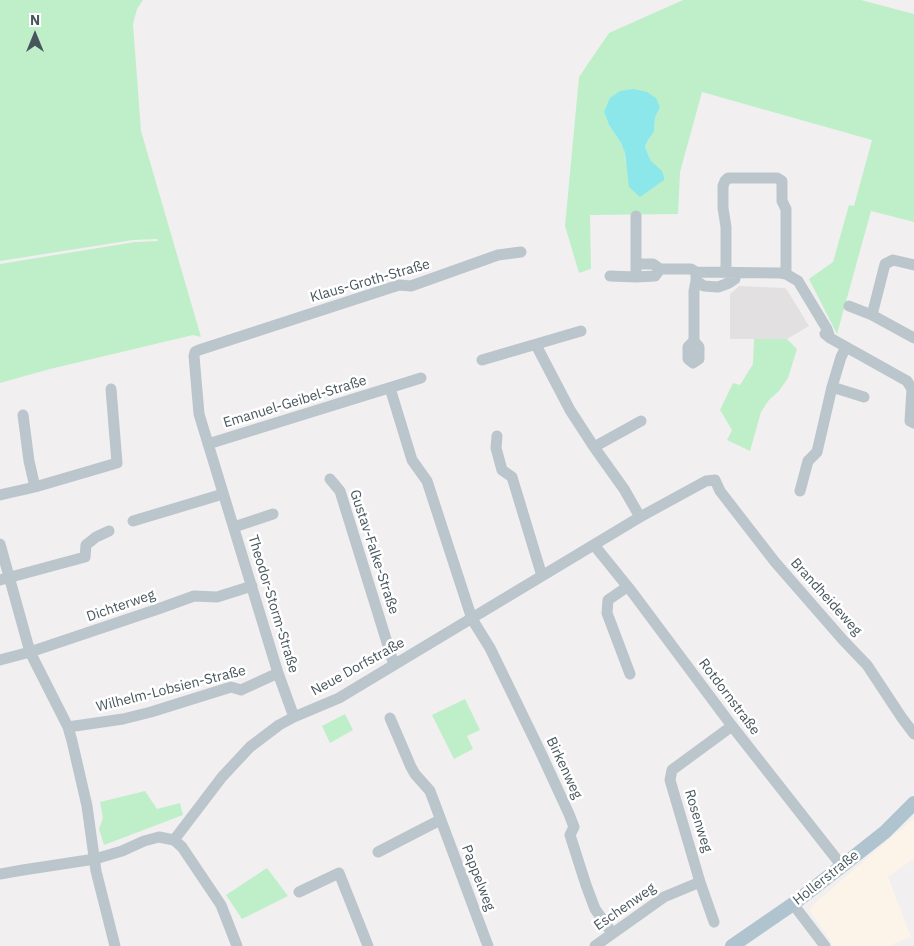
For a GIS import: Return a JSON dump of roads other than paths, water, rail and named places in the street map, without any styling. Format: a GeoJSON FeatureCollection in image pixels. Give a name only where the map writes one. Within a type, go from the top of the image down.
{"type":"FeatureCollection","features":[{"type":"Feature","properties":{"kind":"main road","name":"Hollerstraße"},"geometry":{"type":"LineString","coordinates":[[732,946],[842,866],[885,832],[914,804]]}},
{"type":"Feature","properties":{"kind":"street"},"geometry":{"type":"LineString","coordinates":[[636,264],[653,264],[660,269],[691,269],[704,286],[718,287],[730,283],[735,279],[731,273],[723,208],[723,186],[725,181],[728,178],[777,178],[782,181],[782,200],[786,209],[786,274],[823,332],[830,338],[907,381],[913,388],[910,421],[914,423]]}},
{"type":"Feature","properties":{"kind":"street"},"geometry":{"type":"LineString","coordinates":[[636,216],[636,277]]}},
{"type":"Feature","properties":{"kind":"street","name":"Klaus-Groth-Straße"},"geometry":{"type":"LineString","coordinates":[[199,350],[399,285],[411,286],[498,255],[521,252]]}},
{"type":"Feature","properties":{"kind":"street"},"geometry":{"type":"LineString","coordinates":[[872,315],[885,264],[893,260],[914,265]]}},
{"type":"Feature","properties":{"kind":"street"},"geometry":{"type":"LineString","coordinates":[[610,276],[654,276],[660,269]]}},
{"type":"Feature","properties":{"kind":"street"},"geometry":{"type":"LineString","coordinates":[[731,273],[786,274]]}},
{"type":"Feature","properties":{"kind":"street"},"geometry":{"type":"LineString","coordinates":[[694,341],[694,291],[696,277]]}},
{"type":"Feature","properties":{"kind":"street"},"geometry":{"type":"LineString","coordinates":[[849,306],[872,315],[914,338]]}},
{"type":"Feature","properties":{"kind":"street"},"geometry":{"type":"LineString","coordinates":[[482,360],[581,331]]}},
{"type":"Feature","properties":{"kind":"street"},"geometry":{"type":"LineString","coordinates":[[536,344],[594,447],[624,489],[640,517]]}},
{"type":"Feature","properties":{"kind":"street"},"geometry":{"type":"LineString","coordinates":[[800,491],[808,461],[817,452],[832,387],[846,347]]}},
{"type":"Feature","properties":{"kind":"street","name":"Theodor-Storm-Straße"},"geometry":{"type":"LineString","coordinates":[[199,350],[195,352],[194,356],[199,414],[278,673],[294,717]]}},
{"type":"Feature","properties":{"kind":"street","name":"Emanuel-Geibel-Straße"},"geometry":{"type":"LineString","coordinates":[[208,444],[421,378]]}},
{"type":"Feature","properties":{"kind":"street"},"geometry":{"type":"LineString","coordinates":[[832,387],[864,396]]}},
{"type":"Feature","properties":{"kind":"street"},"geometry":{"type":"LineString","coordinates":[[390,388],[412,460],[427,481],[472,619]]}},
{"type":"Feature","properties":{"kind":"street"},"geometry":{"type":"LineString","coordinates":[[0,495],[36,487],[117,463],[111,389]]}},
{"type":"Feature","properties":{"kind":"street"},"geometry":{"type":"LineString","coordinates":[[23,415],[29,460],[36,487]]}},
{"type":"Feature","properties":{"kind":"street"},"geometry":{"type":"LineString","coordinates":[[594,447],[641,421]]}},
{"type":"Feature","properties":{"kind":"street"},"geometry":{"type":"LineString","coordinates":[[497,436],[496,448],[502,470],[512,477],[542,576]]}},
{"type":"Feature","properties":{"kind":"street","name":"Gustav-Falke-Straße"},"geometry":{"type":"LineString","coordinates":[[330,479],[340,491],[394,666]]}},
{"type":"Feature","properties":{"kind":"street","name":"Neue Dorfstraße"},"geometry":{"type":"LineString","coordinates":[[174,840],[222,777],[250,748],[279,725],[340,698],[640,517],[706,481],[715,480]]}},
{"type":"Feature","properties":{"kind":"street","name":"Brandheideweg"},"geometry":{"type":"LineString","coordinates":[[715,480],[720,492],[775,562],[867,665],[914,734]]}},
{"type":"Feature","properties":{"kind":"street"},"geometry":{"type":"LineString","coordinates":[[133,521],[223,494]]}},
{"type":"Feature","properties":{"kind":"street","name":"Theodor-Storm-Straße"},"geometry":{"type":"LineString","coordinates":[[234,527],[273,514]]}},
{"type":"Feature","properties":{"kind":"street"},"geometry":{"type":"LineString","coordinates":[[4,579],[85,557],[86,545],[96,537],[109,531]]}},
{"type":"Feature","properties":{"kind":"street"},"geometry":{"type":"LineString","coordinates":[[0,544],[4,579],[30,652],[68,727],[87,806],[96,871],[115,946]]}},
{"type":"Feature","properties":{"kind":"street","name":"Rotdornstraße"},"geometry":{"type":"LineString","coordinates":[[594,545],[842,866]]}},
{"type":"Feature","properties":{"kind":"street","name":"Dichterweg"},"geometry":{"type":"LineString","coordinates":[[0,660],[30,652],[194,596],[217,597],[252,586]]}},
{"type":"Feature","properties":{"kind":"street"},"geometry":{"type":"LineString","coordinates":[[627,587],[608,600],[607,613],[630,674]]}},
{"type":"Feature","properties":{"kind":"street","name":"Birkenweg"},"geometry":{"type":"LineString","coordinates":[[472,619],[494,657],[565,805],[574,827],[570,835],[586,885],[595,909],[612,933]]}},
{"type":"Feature","properties":{"kind":"street","name":"Wilhelm-Lobsien-Straße"},"geometry":{"type":"LineString","coordinates":[[68,727],[124,719],[231,687],[241,690],[278,673]]}},
{"type":"Feature","properties":{"kind":"street","name":"Pappelweg"},"geometry":{"type":"LineString","coordinates":[[390,718],[411,767],[430,791],[488,946]]}},
{"type":"Feature","properties":{"kind":"street","name":"Rosenweg"},"geometry":{"type":"LineString","coordinates":[[714,922],[700,882],[670,780],[672,770],[732,726]]}},
{"type":"Feature","properties":{"kind":"street"},"geometry":{"type":"LineString","coordinates":[[378,852],[440,820]]}},
{"type":"Feature","properties":{"kind":"street"},"geometry":{"type":"LineString","coordinates":[[0,874],[95,859],[122,852],[144,841],[160,837],[174,840],[182,847],[221,905],[237,946]]}},
{"type":"Feature","properties":{"kind":"street"},"geometry":{"type":"LineString","coordinates":[[299,892],[339,873],[368,946]]}},
{"type":"Feature","properties":{"kind":"street","name":"Eschenweg"},"geometry":{"type":"LineString","coordinates":[[595,946],[664,897],[700,882]]}},
{"type":"Feature","properties":{"kind":"street"},"geometry":{"type":"LineString","coordinates":[[792,904],[825,946]]}},
{"type":"Feature","properties":{"kind":"water"},"geometry":{"type":"Polygon","coordinates":[[[634,89],[647,92],[656,98],[660,107],[655,118],[654,132],[645,147],[651,161],[662,171],[664,177],[664,180],[640,197],[629,187],[625,153],[604,112],[610,98],[620,91],[634,89]]]}}]}
